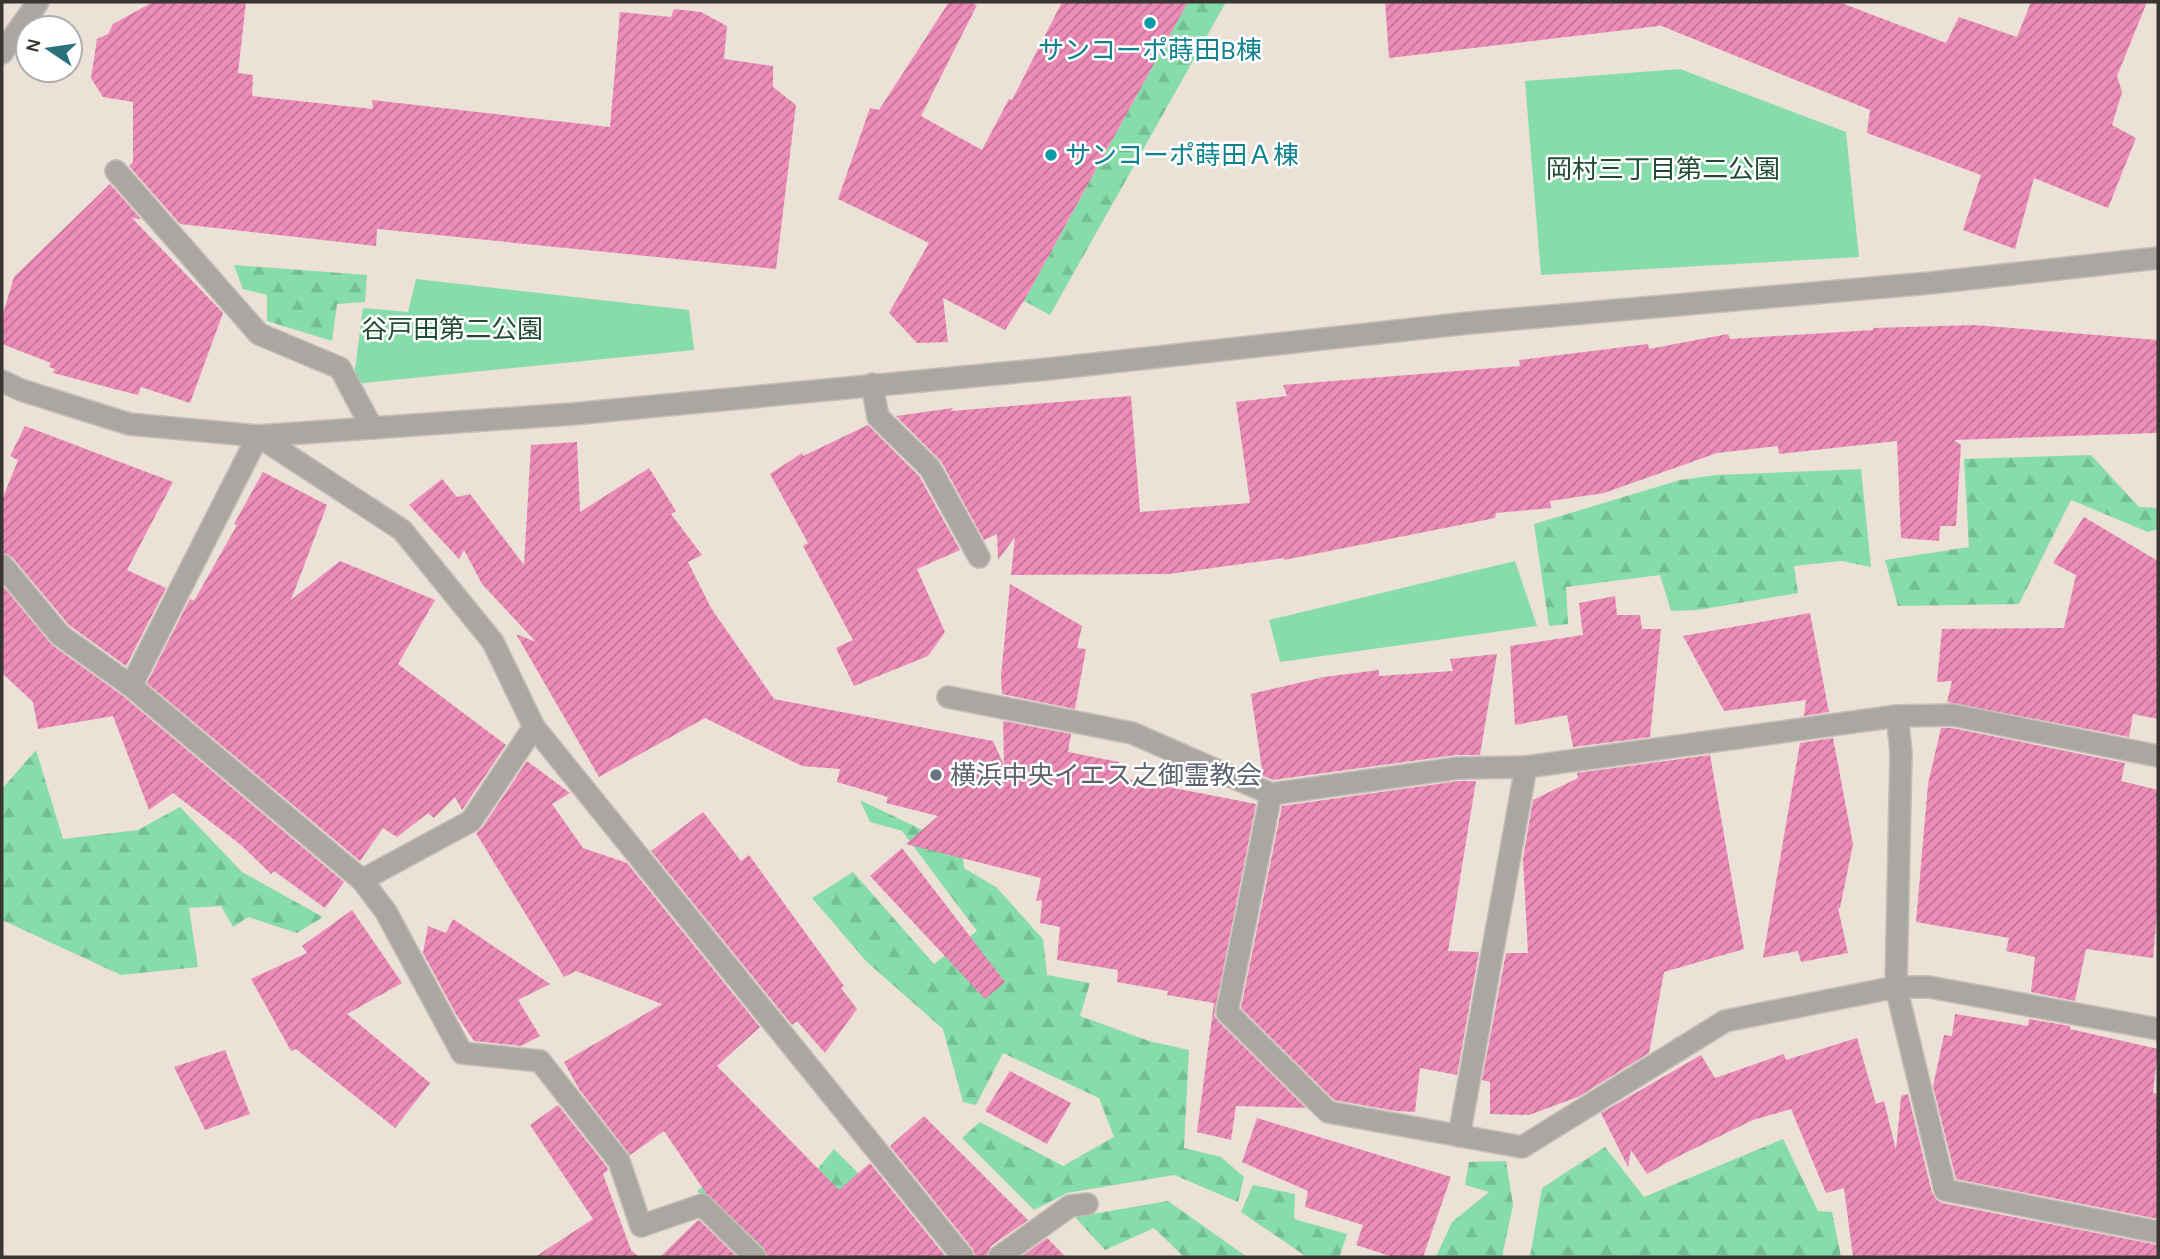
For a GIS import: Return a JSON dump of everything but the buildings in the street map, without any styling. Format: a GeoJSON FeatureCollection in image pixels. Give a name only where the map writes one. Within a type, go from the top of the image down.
{"type":"FeatureCollection","features":[{"type":"Feature","properties":{"kind":"street"},"geometry":{"type":"LineString","coordinates":[[2,52],[38,2]]}},
{"type":"Feature","properties":{"kind":"street"},"geometry":{"type":"LineString","coordinates":[[116,171],[258,334],[340,368],[372,428]]}},
{"type":"Feature","properties":{"kind":"street"},"geometry":{"type":"LineString","coordinates":[[2,381],[21,390],[129,424],[258,436],[572,414],[1076,366],[1469,323],[1930,283],[2158,258]]}},
{"type":"Feature","properties":{"kind":"street"},"geometry":{"type":"LineString","coordinates":[[872,384],[878,417],[930,468],[979,557]]}},
{"type":"Feature","properties":{"kind":"street"},"geometry":{"type":"LineString","coordinates":[[131,687],[258,436]]}},
{"type":"Feature","properties":{"kind":"street"},"geometry":{"type":"LineString","coordinates":[[258,436],[402,530],[493,642],[534,727],[962,1257]]}},
{"type":"Feature","properties":{"kind":"street"},"geometry":{"type":"LineString","coordinates":[[2,565],[60,635],[131,687],[362,880],[386,912],[462,1053],[540,1061],[619,1161],[641,1226],[702,1205],[755,1257]]}},
{"type":"Feature","properties":{"kind":"street"},"geometry":{"type":"LineString","coordinates":[[948,697],[1132,733],[1271,794],[1458,768],[1526,767],[1897,716],[1953,715],[2158,756]]}},
{"type":"Feature","properties":{"kind":"street"},"geometry":{"type":"LineString","coordinates":[[1897,716],[1901,752],[1896,987],[1945,1190],[2158,1232]]}},
{"type":"Feature","properties":{"kind":"street"},"geometry":{"type":"LineString","coordinates":[[362,880],[471,821],[534,727]]}},
{"type":"Feature","properties":{"kind":"street"},"geometry":{"type":"LineString","coordinates":[[1459,1136],[1526,767]]}},
{"type":"Feature","properties":{"kind":"street"},"geometry":{"type":"LineString","coordinates":[[1271,794],[1227,1012],[1328,1112],[1522,1147],[1725,1021],[1896,987],[1929,987],[2158,1030]]}},
{"type":"Feature","properties":{"kind":"street"},"geometry":{"type":"LineString","coordinates":[[999,1257],[1070,1206],[1087,1204]]}},
{"type":"Feature","properties":{"kind":"green space"},"geometry":{"type":"Polygon","coordinates":[[[1188,2],[1226,2],[1050,315],[1024,301],[1188,2]]]}},
{"type":"Feature","properties":{"kind":"green space","name":"岡村三丁目第二公園"},"geometry":{"type":"Polygon","coordinates":[[[1680,69],[1846,132],[1859,257],[1541,275],[1525,81],[1680,69]]]}},
{"type":"Feature","properties":{"kind":"green space"},"geometry":{"type":"Polygon","coordinates":[[[234,265],[367,275],[365,302],[337,304],[332,341],[267,321],[267,295],[243,289],[234,265]]]}},
{"type":"Feature","properties":{"kind":"green space","name":"谷戸田第二公園"},"geometry":{"type":"Polygon","coordinates":[[[416,279],[689,310],[694,350],[353,384],[363,308],[408,312],[416,279]]]}},
{"type":"Feature","properties":{"kind":"green space"},"geometry":{"type":"Polygon","coordinates":[[[2091,455],[2139,507],[2158,508],[2158,529],[2148,532],[2071,500],[2019,604],[1898,606],[1885,560],[1969,547],[1964,459],[2091,455]]]}},
{"type":"Feature","properties":{"kind":"green space"},"geometry":{"type":"Polygon","coordinates":[[[1861,469],[1871,567],[1841,561],[1794,566],[1798,593],[1698,610],[1671,611],[1660,575],[1566,587],[1568,624],[1549,626],[1534,524],[1680,480],[1717,475],[1861,469]]]}},
{"type":"Feature","properties":{"kind":"green space"},"geometry":{"type":"Polygon","coordinates":[[[1515,561],[1537,626],[1280,662],[1269,620],[1515,561]]]}},
{"type":"Feature","properties":{"kind":"green space"},"geometry":{"type":"Polygon","coordinates":[[[36,750],[63,839],[138,830],[180,807],[242,872],[323,917],[297,933],[248,917],[233,927],[221,906],[189,908],[198,967],[121,975],[2,920],[2,789],[36,750]]]}},
{"type":"Feature","properties":{"kind":"green space"},"geometry":{"type":"Polygon","coordinates":[[[860,800],[962,849],[964,868],[996,887],[1043,939],[1047,975],[1090,983],[1080,1016],[1149,1041],[1189,1050],[1184,1148],[1221,1157],[1244,1177],[1238,1202],[1174,1175],[1067,1193],[1034,1210],[962,1138],[980,1122],[1063,1166],[1114,1137],[1099,1098],[1003,1053],[976,1105],[963,1102],[943,1029],[866,961],[812,898],[853,872],[934,964],[977,931],[902,831],[870,822],[860,800]]]}},
{"type":"Feature","properties":{"kind":"green space"},"geometry":{"type":"Polygon","coordinates":[[[1783,1139],[1818,1211],[1832,1212],[1841,1257],[1530,1257],[1542,1188],[1605,1147],[1644,1197],[1783,1139]]]}},
{"type":"Feature","properties":{"kind":"green space"},"geometry":{"type":"Polygon","coordinates":[[[834,1149],[863,1178],[770,1256],[697,1191],[713,1179],[789,1204],[834,1149]]]}},
{"type":"Feature","properties":{"kind":"green space"},"geometry":{"type":"Polygon","coordinates":[[[1506,1161],[1513,1205],[1502,1257],[1436,1257],[1452,1222],[1489,1192],[1465,1185],[1469,1162],[1506,1161]]]}},
{"type":"Feature","properties":{"kind":"green space"},"geometry":{"type":"Polygon","coordinates":[[[1253,1185],[1295,1194],[1294,1219],[1347,1234],[1340,1255],[1344,1257],[1307,1257],[1241,1212],[1253,1185]]]}},
{"type":"Feature","properties":{"kind":"green space"},"geometry":{"type":"Polygon","coordinates":[[[1168,1201],[1247,1257],[1184,1257],[1154,1228],[1105,1250],[1075,1217],[1168,1201]]]}},
{"type":"Feature","properties":{"kind":"place","name":"サンコーポ蒔田B棟"},"geometry":{"type":"Point","coordinates":[1150,23]}},
{"type":"Feature","properties":{"kind":"place","name":"サンコーポ蒔田Ａ棟"},"geometry":{"type":"Point","coordinates":[1051,155]}},
{"type":"Feature","properties":{"kind":"place","name":"横浜中央イエス之御霊教会"},"geometry":{"type":"Point","coordinates":[936,775]}}]}
